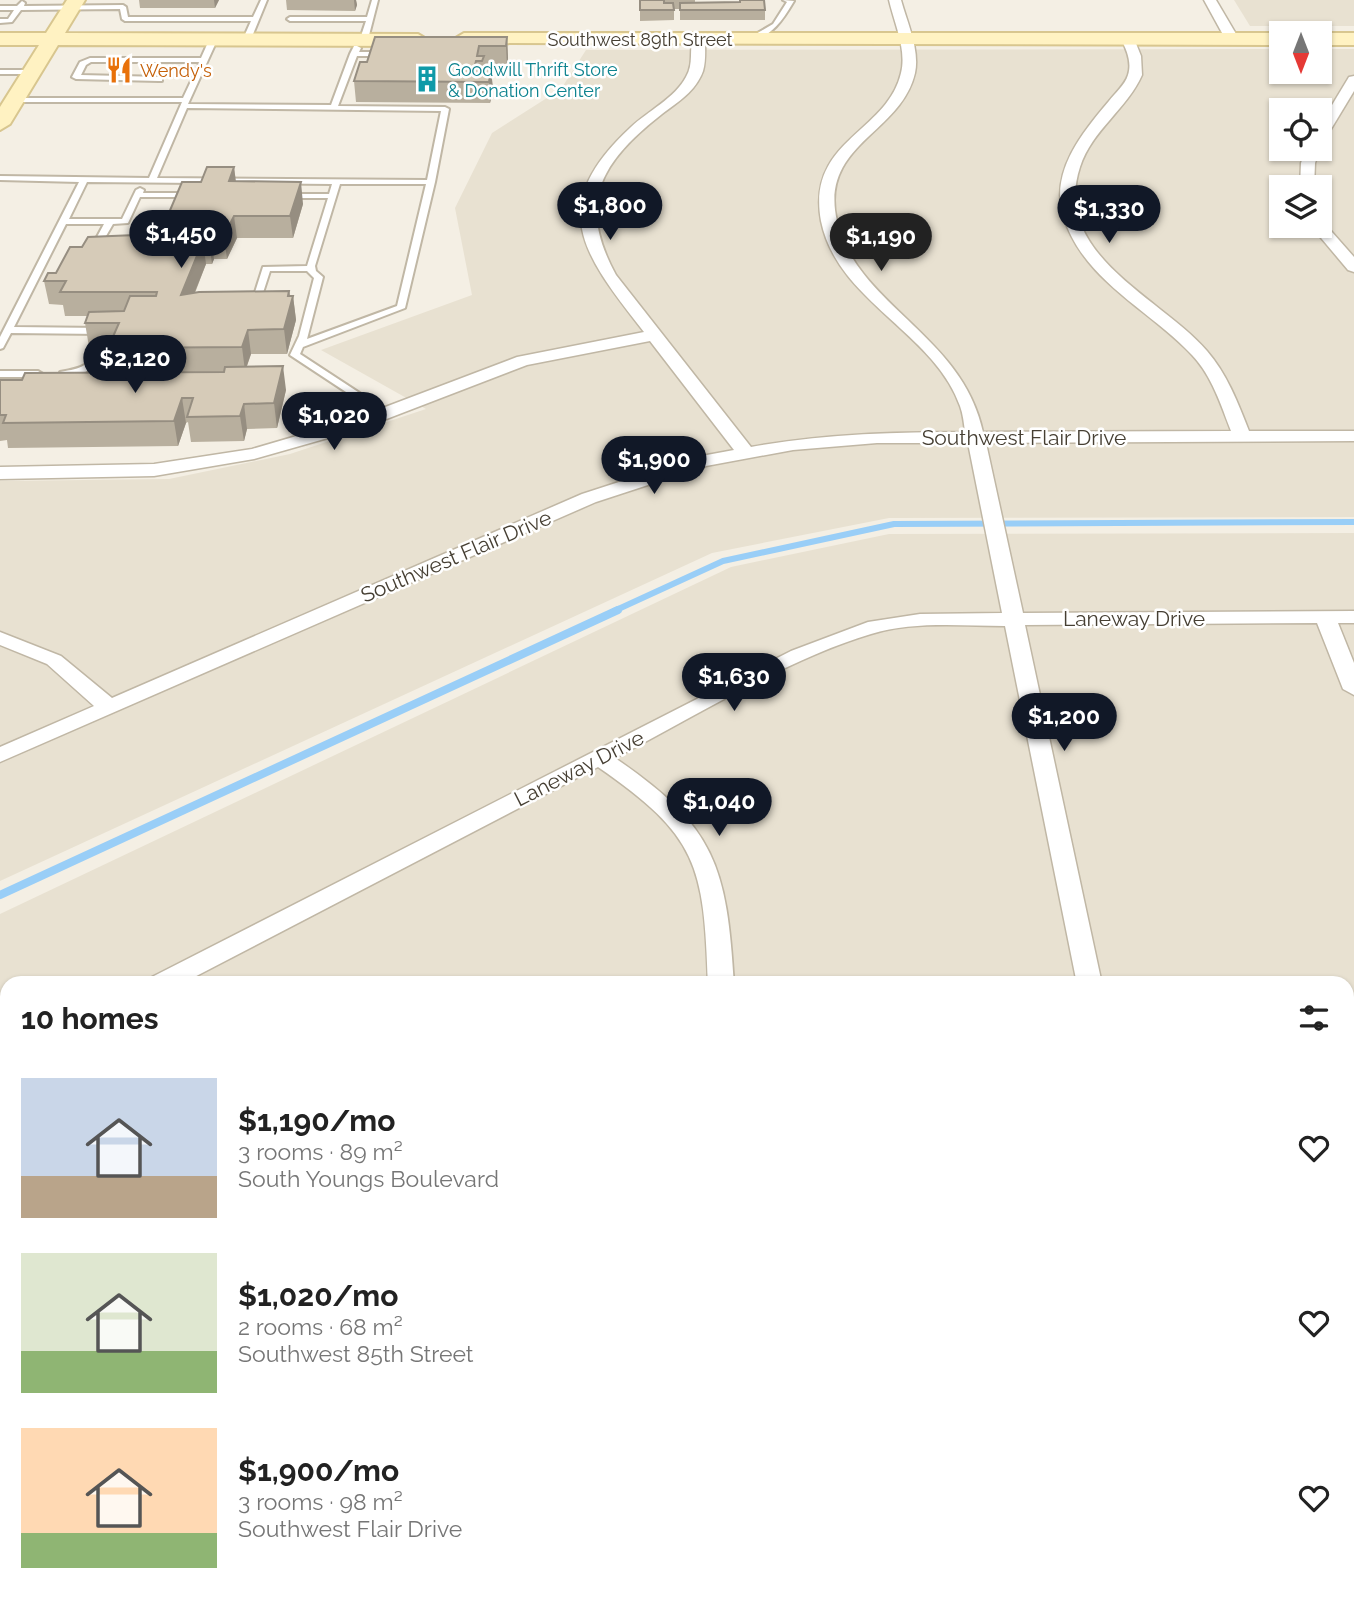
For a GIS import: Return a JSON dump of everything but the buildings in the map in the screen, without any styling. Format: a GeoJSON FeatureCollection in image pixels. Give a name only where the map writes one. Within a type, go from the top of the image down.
{"type":"FeatureCollection","features":[{"type":"Feature","properties":{"kind":"main road"},"geometry":{"type":"LineString","coordinates":[[5,114],[74,4]]}},
{"type":"Feature","properties":{"kind":"main road","name":"Southwest 89th Street"},"geometry":{"type":"LineString","coordinates":[[0,39],[247,38],[360,44],[443,40],[499,44],[698,39],[1269,39]]}},
{"type":"Feature","properties":{"kind":"main road"},"geometry":{"type":"LineString","coordinates":[[1332,39],[1354,39]]}},
{"type":"Feature","properties":{"kind":"street"},"geometry":{"type":"LineString","coordinates":[[895,0],[909,72],[904,87],[839,159],[828,187],[828,217],[839,247],[855,272],[957,380],[969,406],[1088,976]]}},
{"type":"Feature","properties":{"kind":"street"},"geometry":{"type":"LineString","coordinates":[[1210,0],[1232,39]]}},
{"type":"Feature","properties":{"kind":"street"},"geometry":{"type":"LineString","coordinates":[[698,39],[699,62],[693,78],[608,157],[597,174],[587,206],[590,244],[598,260],[746,453]]}},
{"type":"Feature","properties":{"kind":"street"},"geometry":{"type":"LineString","coordinates":[[1128,39],[1134,52],[1136,73],[1070,166],[1067,190],[1071,216],[1084,242],[1112,277],[1171,326],[1208,363],[1223,388],[1242,437]]}},
{"type":"Feature","properties":{"kind":"street"},"geometry":{"type":"LineString","coordinates":[[1332,116],[1354,80]]}},
{"type":"Feature","properties":{"kind":"street"},"geometry":{"type":"LineString","coordinates":[[1329,238],[1354,267]]}},
{"type":"Feature","properties":{"kind":"street"},"geometry":{"type":"LineString","coordinates":[[0,473],[178,468],[296,443],[523,360],[654,335]]}},
{"type":"Feature","properties":{"kind":"street","name":"Southwest Flair Drive"},"geometry":{"type":"LineString","coordinates":[[0,755],[589,498],[662,472],[746,453],[845,439],[1354,436]]}},
{"type":"Feature","properties":{"kind":"street"},"geometry":{"type":"LineString","coordinates":[[1325,617],[1354,689]]}},
{"type":"Feature","properties":{"kind":"street","name":"Laneway Drive"},"geometry":{"type":"LineString","coordinates":[[175,976],[798,655],[844,636],[882,625],[919,620],[1354,617]]}},
{"type":"Feature","properties":{"kind":"street"},"geometry":{"type":"LineString","coordinates":[[0,638],[54,660],[110,708]]}},
{"type":"Feature","properties":{"kind":"street"},"geometry":{"type":"LineString","coordinates":[[600,758],[659,800],[698,845],[708,865],[717,907],[721,976]]}},
{"type":"Feature","properties":{"kind":"lane"},"geometry":{"type":"LineString","coordinates":[[0,21],[10,21],[24,0]]}},
{"type":"Feature","properties":{"kind":"lane"},"geometry":{"type":"LineString","coordinates":[[247,38],[264,0]]}},
{"type":"Feature","properties":{"kind":"lane"},"geometry":{"type":"LineString","coordinates":[[334,107],[370,19],[375,0]]}},
{"type":"Feature","properties":{"kind":"lane"},"geometry":{"type":"LineString","coordinates":[[751,39],[768,32],[779,22],[791,1],[786,0]]}},
{"type":"Feature","properties":{"kind":"lane"},"geometry":{"type":"LineString","coordinates":[[0,8],[74,4],[123,5],[125,19],[256,19]]}},
{"type":"Feature","properties":{"kind":"lane"},"geometry":{"type":"LineString","coordinates":[[290,19],[370,19]]}},
{"type":"Feature","properties":{"kind":"lane"},"geometry":{"type":"LineString","coordinates":[[779,22],[789,33],[802,39]]}},
{"type":"Feature","properties":{"kind":"lane"},"geometry":{"type":"LineString","coordinates":[[63,221],[125,221],[148,181],[214,38]]}},
{"type":"Feature","properties":{"kind":"lane"},"geometry":{"type":"LineString","coordinates":[[360,44],[396,53]]}},
{"type":"Feature","properties":{"kind":"lane"},"geometry":{"type":"LineString","coordinates":[[159,79],[76,77],[83,64],[100,59],[204,60]]}},
{"type":"Feature","properties":{"kind":"lane"},"geometry":{"type":"LineString","coordinates":[[100,59],[157,65],[156,72],[114,79]]}},
{"type":"Feature","properties":{"kind":"lane"},"geometry":{"type":"LineString","coordinates":[[149,101],[169,60]]}},
{"type":"Feature","properties":{"kind":"lane"},"geometry":{"type":"LineString","coordinates":[[0,72],[33,72]]}},
{"type":"Feature","properties":{"kind":"lane"},"geometry":{"type":"LineString","coordinates":[[5,114],[149,101],[446,109],[401,307],[300,345]]}},
{"type":"Feature","properties":{"kind":"lane"},"geometry":{"type":"LineString","coordinates":[[0,178],[431,182]]}},
{"type":"Feature","properties":{"kind":"lane"},"geometry":{"type":"LineString","coordinates":[[0,346],[84,180]]}},
{"type":"Feature","properties":{"kind":"lane"},"geometry":{"type":"LineString","coordinates":[[311,268],[337,181]]}},
{"type":"Feature","properties":{"kind":"lane"},"geometry":{"type":"LineString","coordinates":[[138,195],[208,195]]}},
{"type":"Feature","properties":{"kind":"lane"},"geometry":{"type":"LineString","coordinates":[[276,195],[332,196]]}},
{"type":"Feature","properties":{"kind":"lane"},"geometry":{"type":"LineString","coordinates":[[92,253],[110,222]]}},
{"type":"Feature","properties":{"kind":"lane"},"geometry":{"type":"LineString","coordinates":[[266,308],[254,308],[266,269],[311,268]]}},
{"type":"Feature","properties":{"kind":"lane"},"geometry":{"type":"LineString","coordinates":[[311,268],[318,277],[297,357],[384,413]]}},
{"type":"Feature","properties":{"kind":"lane"},"geometry":{"type":"LineString","coordinates":[[300,308],[311,309]]}},
{"type":"Feature","properties":{"kind":"lane"},"geometry":{"type":"LineString","coordinates":[[8,330],[98,329],[108,335]]}},
{"type":"Feature","properties":{"kind":"lane"},"geometry":{"type":"LineString","coordinates":[[0,374],[86,372],[96,363],[103,347]]}},
{"type":"Feature","properties":{"kind":"shaded area"},"geometry":{"type":"Polygon","coordinates":[[[1234,0],[1354,0],[1354,26],[1332,26],[1332,21],[1269,21],[1269,26],[1250,26],[1234,0]]]}},
{"type":"Feature","properties":{"kind":"shaded area"},"geometry":{"type":"Polygon","coordinates":[[[1269,49],[1269,84],[1332,84],[1332,49],[1354,49],[1354,517],[889,518],[712,553],[0,881],[0,481],[169,479],[290,454],[426,409],[321,350],[472,295],[455,208],[492,133],[561,89],[586,50],[1269,49]]]}},
{"type":"Feature","properties":{"kind":"shaded area"},"geometry":{"type":"Polygon","coordinates":[[[1354,533],[1354,976],[0,976],[0,914],[731,567],[889,534],[1354,533]]]}},
{"type":"Feature","properties":{"kind":"waterway"},"geometry":{"type":"LineString","coordinates":[[614,611],[723,561],[894,524],[1354,522]]}},
{"type":"Feature","properties":{"kind":"waterway"},"geometry":{"type":"LineString","coordinates":[[0,895],[618,610]]}},
{"type":"Feature","properties":{"kind":"place","name":"Wendy's"},"geometry":{"type":"Point","coordinates":[119,70]}},
{"type":"Feature","properties":{"kind":"place","name":"Goodwill Thrift Store & Donation Center"},"geometry":{"type":"Point","coordinates":[427,79]}}]}
